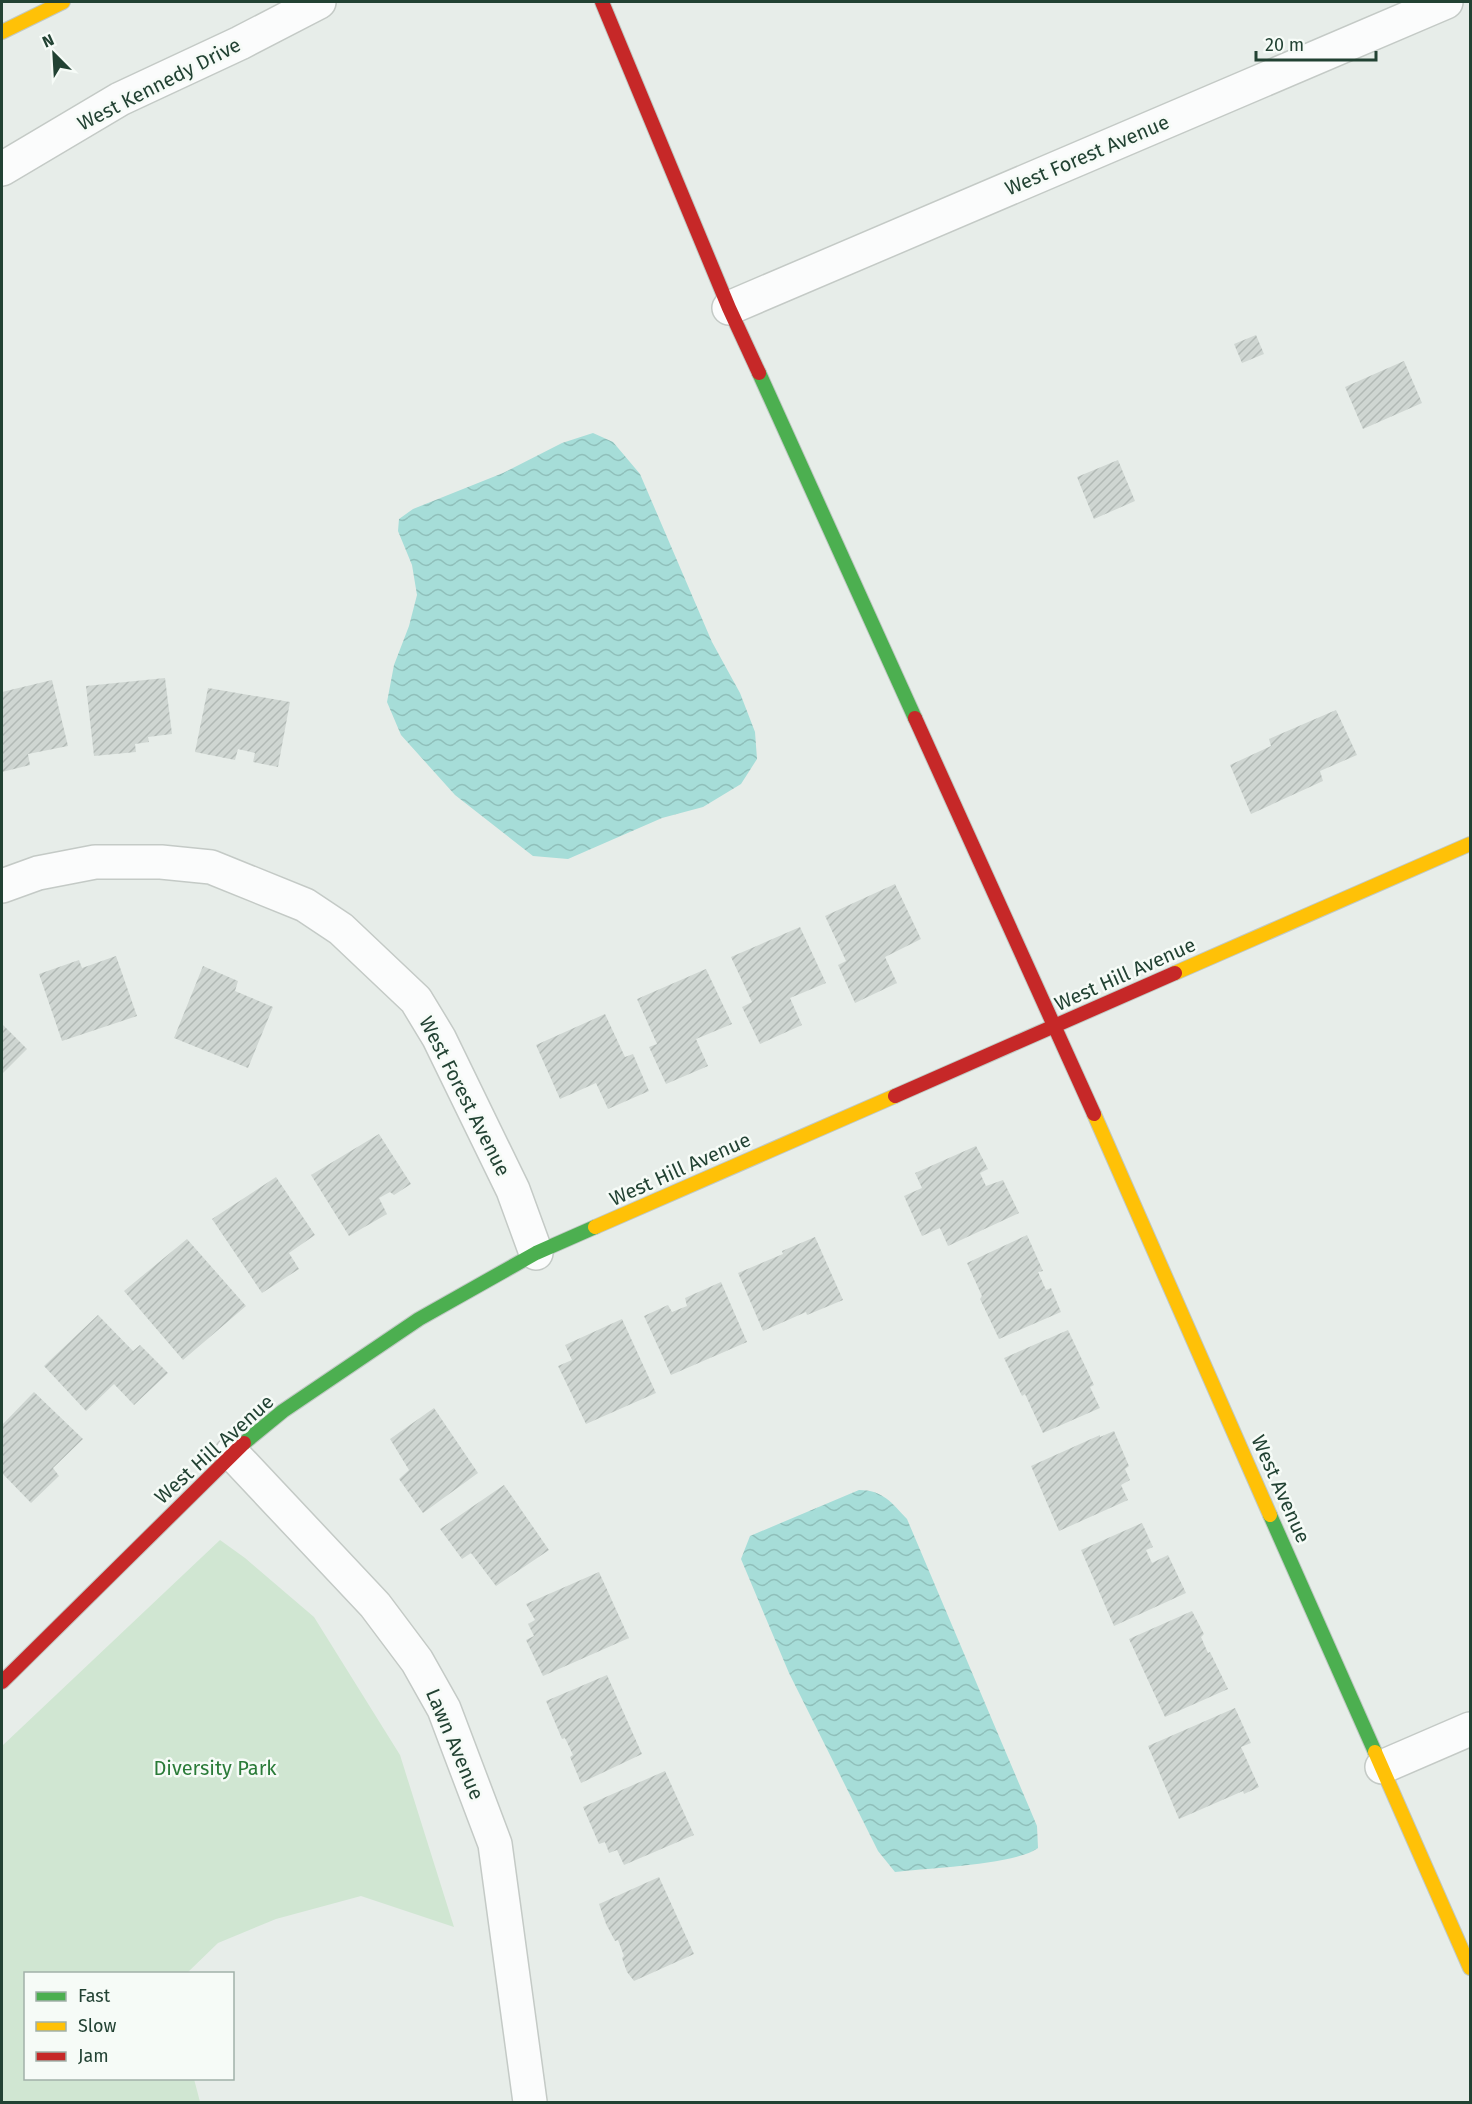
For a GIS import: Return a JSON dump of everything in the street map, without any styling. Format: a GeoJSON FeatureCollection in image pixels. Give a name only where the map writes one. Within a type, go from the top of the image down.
{"type":"FeatureCollection","features":[{"type":"Feature","properties":{"kind":"street"},"geometry":{"type":"LineString","coordinates":[[2,32],[63,2]]}},
{"type":"Feature","properties":{"kind":"street","name":"West Kennedy Drive"},"geometry":{"type":"LineString","coordinates":[[2,169],[120,99],[240,43],[319,2]]}},
{"type":"Feature","properties":{"kind":"street","name":"West Avenue"},"geometry":{"type":"LineString","coordinates":[[602,2],[729,308],[1055,1026],[1470,1968]]}},
{"type":"Feature","properties":{"kind":"street","name":"West Forest Avenue"},"geometry":{"type":"LineString","coordinates":[[729,308],[1446,2]]}},
{"type":"Feature","properties":{"kind":"street","name":"West Hill Avenue"},"geometry":{"type":"LineString","coordinates":[[2,1682],[232,1453],[283,1411],[419,1319],[536,1253],[1470,844]]}},
{"type":"Feature","properties":{"kind":"street","name":"West Forest Avenue"},"geometry":{"type":"LineString","coordinates":[[2,886],[38,873],[95,862],[161,862],[211,867],[305,905],[341,929],[416,1000],[440,1038],[513,1190],[536,1253]]}},
{"type":"Feature","properties":{"kind":"street","name":"Lawn Avenue"},"geometry":{"type":"LineString","coordinates":[[232,1453],[375,1605],[417,1661],[444,1709],[495,1844],[530,2103]]}},
{"type":"Feature","properties":{"kind":"street"},"geometry":{"type":"LineString","coordinates":[[1382,1767],[1470,1729]]}},
{"type":"Feature","properties":{"kind":"green space","name":"Diversity Park"},"geometry":{"type":"Polygon","coordinates":[[[220,1540],[245,1558],[314,1617],[400,1755],[454,1927],[361,1896],[276,1919],[218,1943],[188,1972],[24,1972],[24,2080],[194,2080],[200,2102],[2,2102],[2,1746],[220,1540]]]}},
{"type":"Feature","properties":{"kind":"water"},"geometry":{"type":"Polygon","coordinates":[[[593,433],[613,442],[640,474],[712,642],[740,693],[755,732],[757,759],[741,784],[703,807],[662,818],[568,859],[533,856],[455,795],[401,735],[387,702],[394,665],[409,626],[417,595],[412,565],[398,531],[399,519],[413,509],[503,473],[562,443],[593,433]]]}},
{"type":"Feature","properties":{"kind":"water"},"geometry":{"type":"Polygon","coordinates":[[[859,1490],[881,1495],[907,1519],[1037,1826],[1038,1848],[1027,1854],[991,1862],[895,1872],[878,1851],[789,1673],[741,1559],[750,1536],[859,1490]]]}},
{"type":"Feature","properties":{"kind":"building"},"geometry":{"type":"Polygon","coordinates":[[[1256,335],[1264,354],[1242,363],[1234,344],[1256,335]]]}},
{"type":"Feature","properties":{"kind":"building"},"geometry":{"type":"Polygon","coordinates":[[[1404,361],[1422,403],[1363,429],[1345,387],[1404,361]]]}},
{"type":"Feature","properties":{"kind":"building"},"geometry":{"type":"Polygon","coordinates":[[[1118,460],[1135,501],[1094,519],[1077,477],[1118,460]]]}},
{"type":"Feature","properties":{"kind":"building"},"geometry":{"type":"Polygon","coordinates":[[[165,678],[172,734],[148,737],[149,742],[135,744],[136,752],[94,756],[86,686],[165,678]]]}},
{"type":"Feature","properties":{"kind":"building"},"geometry":{"type":"Polygon","coordinates":[[[52,680],[68,746],[28,754],[30,765],[2,772],[2,692],[52,680]]]}},
{"type":"Feature","properties":{"kind":"building"},"geometry":{"type":"Polygon","coordinates":[[[208,688],[290,702],[278,767],[253,762],[255,753],[238,749],[235,760],[195,752],[208,688]]]}},
{"type":"Feature","properties":{"kind":"building"},"geometry":{"type":"Polygon","coordinates":[[[1336,710],[1357,755],[1320,771],[1323,781],[1251,814],[1230,765],[1271,746],[1269,739],[1336,710]]]}},
{"type":"Feature","properties":{"kind":"building"},"geometry":{"type":"Polygon","coordinates":[[[895,884],[921,939],[885,957],[897,983],[855,1003],[838,965],[846,961],[825,916],[895,884]]]}},
{"type":"Feature","properties":{"kind":"building"},"geometry":{"type":"Polygon","coordinates":[[[800,927],[826,983],[790,998],[802,1025],[760,1044],[742,1007],[752,1002],[731,957],[800,927]]]}},
{"type":"Feature","properties":{"kind":"building"},"geometry":{"type":"Polygon","coordinates":[[[116,956],[137,1016],[62,1041],[39,974],[79,960],[82,968],[116,956]]]}},
{"type":"Feature","properties":{"kind":"building"},"geometry":{"type":"Polygon","coordinates":[[[203,966],[238,981],[235,991],[273,1007],[248,1068],[174,1038],[203,966]]]}},
{"type":"Feature","properties":{"kind":"building"},"geometry":{"type":"Polygon","coordinates":[[[706,969],[732,1024],[696,1039],[708,1066],[666,1084],[649,1047],[657,1044],[637,999],[706,969]]]}},
{"type":"Feature","properties":{"kind":"building"},"geometry":{"type":"Polygon","coordinates":[[[605,1014],[625,1057],[633,1054],[649,1091],[608,1109],[596,1083],[560,1099],[536,1045],[605,1014]]]}},
{"type":"Feature","properties":{"kind":"building"},"geometry":{"type":"Polygon","coordinates":[[[2,1024],[27,1049],[2,1074],[2,1024]]]}},
{"type":"Feature","properties":{"kind":"building"},"geometry":{"type":"Polygon","coordinates":[[[379,1134],[411,1184],[394,1195],[390,1192],[379,1198],[387,1214],[349,1236],[311,1175],[379,1134]]]}},
{"type":"Feature","properties":{"kind":"building"},"geometry":{"type":"Polygon","coordinates":[[[976,1146],[988,1169],[980,1173],[986,1186],[1003,1180],[1019,1213],[948,1246],[940,1228],[922,1236],[904,1196],[922,1188],[915,1173],[976,1146]]]}},
{"type":"Feature","properties":{"kind":"building"},"geometry":{"type":"Polygon","coordinates":[[[276,1177],[315,1235],[289,1253],[299,1269],[262,1293],[212,1219],[276,1177]]]}},
{"type":"Feature","properties":{"kind":"building"},"geometry":{"type":"Polygon","coordinates":[[[1027,1235],[1043,1271],[1038,1272],[1046,1290],[1051,1288],[1061,1312],[999,1339],[980,1299],[982,1296],[967,1263],[1027,1235]]]}},
{"type":"Feature","properties":{"kind":"building"},"geometry":{"type":"Polygon","coordinates":[[[815,1237],[843,1300],[807,1315],[806,1312],[763,1331],[738,1273],[783,1254],[782,1251],[815,1237]]]}},
{"type":"Feature","properties":{"kind":"building"},"geometry":{"type":"Polygon","coordinates":[[[187,1239],[246,1306],[183,1360],[124,1291],[187,1239]]]}},
{"type":"Feature","properties":{"kind":"building"},"geometry":{"type":"Polygon","coordinates":[[[721,1282],[747,1342],[671,1375],[644,1316],[668,1305],[672,1312],[687,1306],[685,1298],[721,1282]]]}},
{"type":"Feature","properties":{"kind":"building"},"geometry":{"type":"Polygon","coordinates":[[[98,1315],[133,1351],[140,1345],[168,1373],[134,1405],[114,1384],[86,1411],[44,1366],[98,1315]]]}},
{"type":"Feature","properties":{"kind":"building"},"geometry":{"type":"Polygon","coordinates":[[[622,1319],[656,1393],[586,1424],[558,1366],[572,1360],[565,1345],[622,1319]]]}},
{"type":"Feature","properties":{"kind":"building"},"geometry":{"type":"Polygon","coordinates":[[[1068,1330],[1094,1385],[1090,1387],[1100,1408],[1043,1433],[1025,1394],[1022,1396],[1004,1358],[1068,1330]]]}},
{"type":"Feature","properties":{"kind":"building"},"geometry":{"type":"Polygon","coordinates":[[[34,1392],[83,1439],[53,1468],[59,1476],[31,1503],[2,1473],[2,1425],[34,1392]]]}},
{"type":"Feature","properties":{"kind":"building"},"geometry":{"type":"Polygon","coordinates":[[[434,1408],[478,1473],[423,1513],[399,1479],[409,1470],[390,1439],[434,1408]]]}},
{"type":"Feature","properties":{"kind":"building"},"geometry":{"type":"Polygon","coordinates":[[[1114,1431],[1129,1466],[1125,1469],[1130,1480],[1121,1485],[1128,1500],[1059,1531],[1031,1466],[1114,1431]]]}},
{"type":"Feature","properties":{"kind":"building"},"geometry":{"type":"Polygon","coordinates":[[[504,1485],[549,1550],[496,1586],[471,1553],[462,1559],[440,1529],[504,1485]]]}},
{"type":"Feature","properties":{"kind":"building"},"geometry":{"type":"Polygon","coordinates":[[[1142,1523],[1153,1547],[1146,1550],[1152,1563],[1168,1555],[1186,1593],[1114,1626],[1081,1550],[1142,1523]]]}},
{"type":"Feature","properties":{"kind":"building"},"geometry":{"type":"Polygon","coordinates":[[[599,1572],[629,1638],[543,1676],[526,1640],[534,1636],[528,1624],[535,1620],[526,1604],[599,1572]]]}},
{"type":"Feature","properties":{"kind":"building"},"geometry":{"type":"Polygon","coordinates":[[[1192,1611],[1204,1634],[1201,1637],[1208,1653],[1210,1652],[1228,1689],[1165,1717],[1129,1639],[1192,1611]]]}},
{"type":"Feature","properties":{"kind":"building"},"geometry":{"type":"Polygon","coordinates":[[[607,1675],[642,1754],[581,1783],[570,1757],[573,1755],[565,1738],[562,1739],[546,1701],[607,1675]]]}},
{"type":"Feature","properties":{"kind":"building"},"geometry":{"type":"Polygon","coordinates":[[[1235,1708],[1251,1743],[1241,1747],[1259,1787],[1244,1794],[1243,1791],[1179,1819],[1148,1746],[1235,1708]]]}},
{"type":"Feature","properties":{"kind":"building"},"geometry":{"type":"Polygon","coordinates":[[[665,1771],[694,1835],[624,1865],[617,1850],[609,1853],[605,1842],[599,1844],[583,1807],[665,1771]]]}},
{"type":"Feature","properties":{"kind":"building"},"geometry":{"type":"Polygon","coordinates":[[[659,1877],[694,1954],[634,1981],[627,1972],[618,1940],[615,1941],[606,1924],[599,1904],[659,1877]]]}},
{"type":"Feature","properties":{"kind":"traffic: fast"},"geometry":{"type":"LineString","coordinates":[[759,373],[915,718]]}},
{"type":"Feature","properties":{"kind":"traffic: fast"},"geometry":{"type":"LineString","coordinates":[[244,1443],[283,1411],[419,1319],[536,1253],[595,1227]]}},
{"type":"Feature","properties":{"kind":"traffic: fast"},"geometry":{"type":"LineString","coordinates":[[1270,1515],[1375,1752]]}},
{"type":"Feature","properties":{"kind":"traffic: slow"},"geometry":{"type":"LineString","coordinates":[[2,32],[63,2]]}},
{"type":"Feature","properties":{"kind":"traffic: slow"},"geometry":{"type":"LineString","coordinates":[[1175,973],[1470,844]]}},
{"type":"Feature","properties":{"kind":"traffic: slow"},"geometry":{"type":"LineString","coordinates":[[595,1227],[895,1096]]}},
{"type":"Feature","properties":{"kind":"traffic: slow"},"geometry":{"type":"LineString","coordinates":[[1094,1114],[1270,1515]]}},
{"type":"Feature","properties":{"kind":"traffic: slow"},"geometry":{"type":"LineString","coordinates":[[1375,1752],[1470,1968]]}},
{"type":"Feature","properties":{"kind":"traffic: jam"},"geometry":{"type":"LineString","coordinates":[[602,2],[729,308],[759,373]]}},
{"type":"Feature","properties":{"kind":"traffic: jam"},"geometry":{"type":"LineString","coordinates":[[915,718],[1094,1114]]}},
{"type":"Feature","properties":{"kind":"traffic: jam"},"geometry":{"type":"LineString","coordinates":[[895,1096],[1175,973]]}},
{"type":"Feature","properties":{"kind":"traffic: jam"},"geometry":{"type":"LineString","coordinates":[[2,1682],[244,1443]]}}]}
